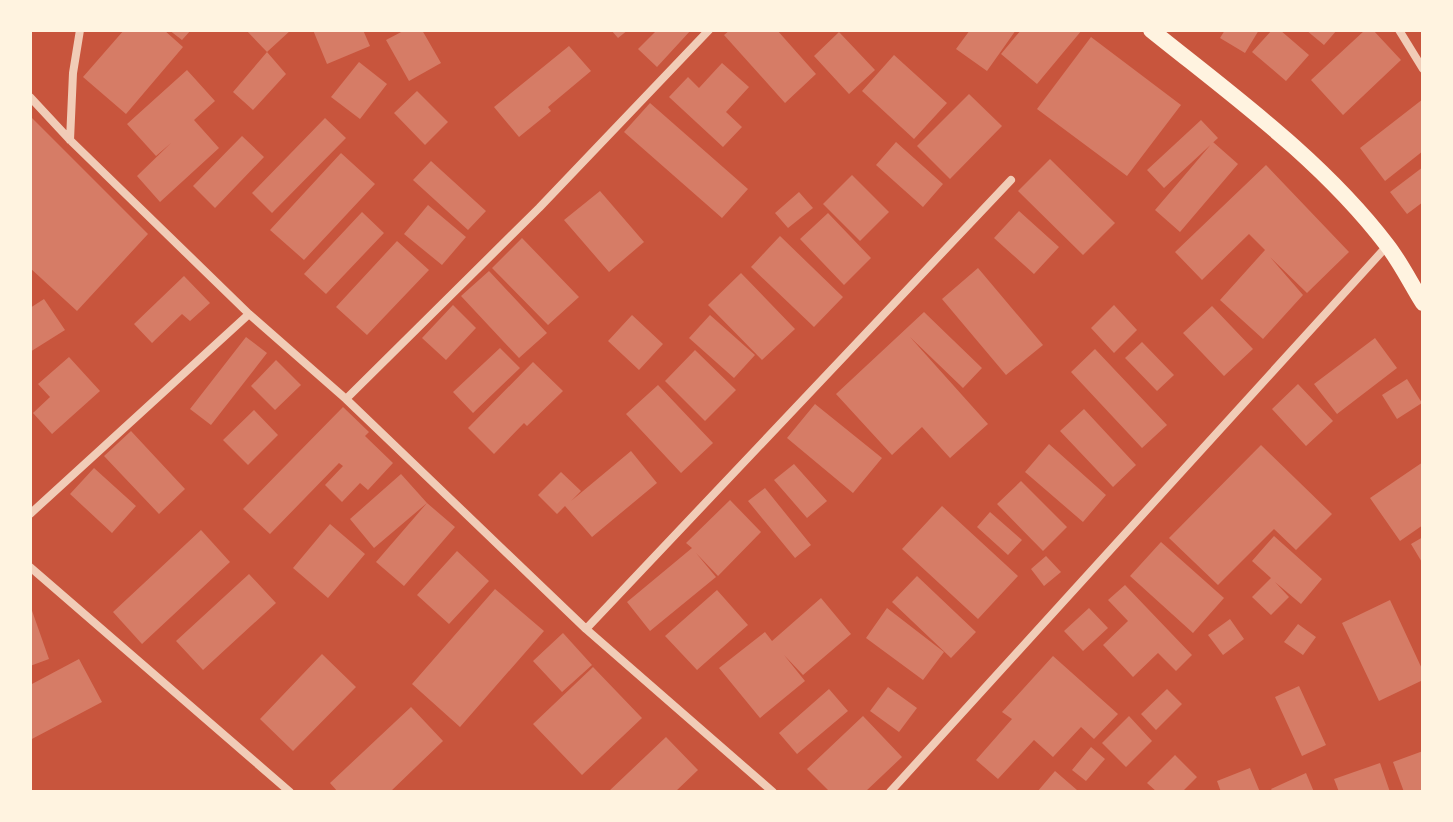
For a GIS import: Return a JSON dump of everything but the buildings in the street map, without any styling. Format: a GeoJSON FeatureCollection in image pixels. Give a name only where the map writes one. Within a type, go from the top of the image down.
{"type":"FeatureCollection","features":[{"type":"Feature","properties":{"kind":"main road"},"geometry":{"type":"LineString","coordinates":[[1151,30],[1289,142],[1336,188],[1388,246],[1423,303]]}},
{"type":"Feature","properties":{"kind":"street"},"geometry":{"type":"LineString","coordinates":[[70,140],[73,73],[80,30]]}},
{"type":"Feature","properties":{"kind":"street"},"geometry":{"type":"LineString","coordinates":[[346,399],[539,208],[709,30]]}},
{"type":"Feature","properties":{"kind":"street"},"geometry":{"type":"LineString","coordinates":[[1399,30],[1423,69]]}},
{"type":"Feature","properties":{"kind":"street"},"geometry":{"type":"LineString","coordinates":[[30,97],[249,314],[346,399],[586,629],[773,792]]}},
{"type":"Feature","properties":{"kind":"street"},"geometry":{"type":"LineString","coordinates":[[586,629],[1011,180]]}},
{"type":"Feature","properties":{"kind":"street"},"geometry":{"type":"LineString","coordinates":[[890,792],[1388,246]]}},
{"type":"Feature","properties":{"kind":"street"},"geometry":{"type":"LineString","coordinates":[[30,514],[249,314]]}},
{"type":"Feature","properties":{"kind":"street"},"geometry":{"type":"LineString","coordinates":[[30,567],[290,792]]}}]}
